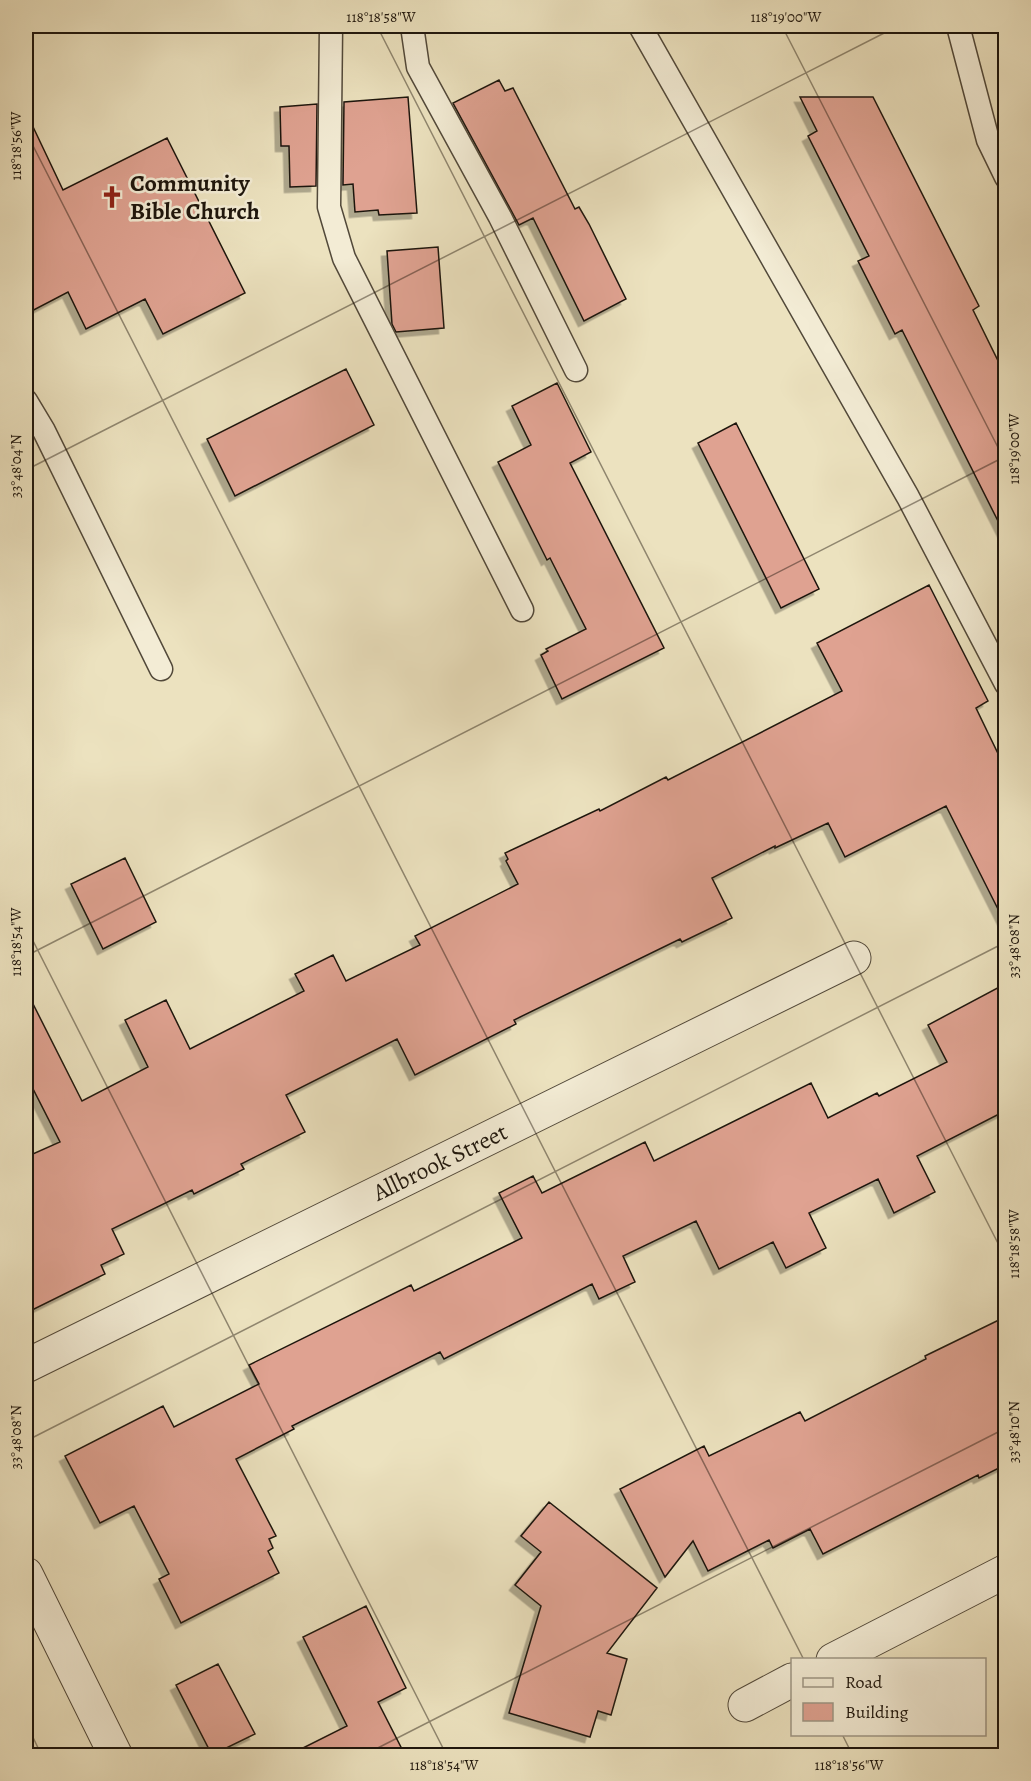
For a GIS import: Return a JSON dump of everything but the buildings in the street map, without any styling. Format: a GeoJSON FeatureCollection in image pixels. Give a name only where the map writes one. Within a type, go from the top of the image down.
{"type":"FeatureCollection","features":[{"type":"Feature","properties":{"kind":"street","name":"Allbrook Street"},"geometry":{"type":"LineString","coordinates":[[26,1366],[854,958]]}},
{"type":"Feature","properties":{"kind":"street"},"geometry":{"type":"LineString","coordinates":[[835,1658],[1005,1571]]}},
{"type":"Feature","properties":{"kind":"street"},"geometry":{"type":"LineString","coordinates":[[26,1574],[116,1755]]}},
{"type":"Feature","properties":{"kind":"street"},"geometry":{"type":"LineString","coordinates":[[745,1705],[791,1681]]}},
{"type":"Feature","properties":{"kind":"lane"},"geometry":{"type":"LineString","coordinates":[[331,26],[329,207],[344,258],[522,610]]}},
{"type":"Feature","properties":{"kind":"lane"},"geometry":{"type":"LineString","coordinates":[[412,26],[418,67],[500,217],[576,370]]}},
{"type":"Feature","properties":{"kind":"lane"},"geometry":{"type":"LineString","coordinates":[[640,26],[908,496],[1005,684]]}},
{"type":"Feature","properties":{"kind":"lane"},"geometry":{"type":"LineString","coordinates":[[958,26],[987,140],[1005,177]]}},
{"type":"Feature","properties":{"kind":"lane"},"geometry":{"type":"LineString","coordinates":[[26,401],[44,431],[161,669]]}},
{"type":"Feature","properties":{"kind":"place","name":"Community Bible Church"},"geometry":{"type":"Point","coordinates":[112,197]}}]}
